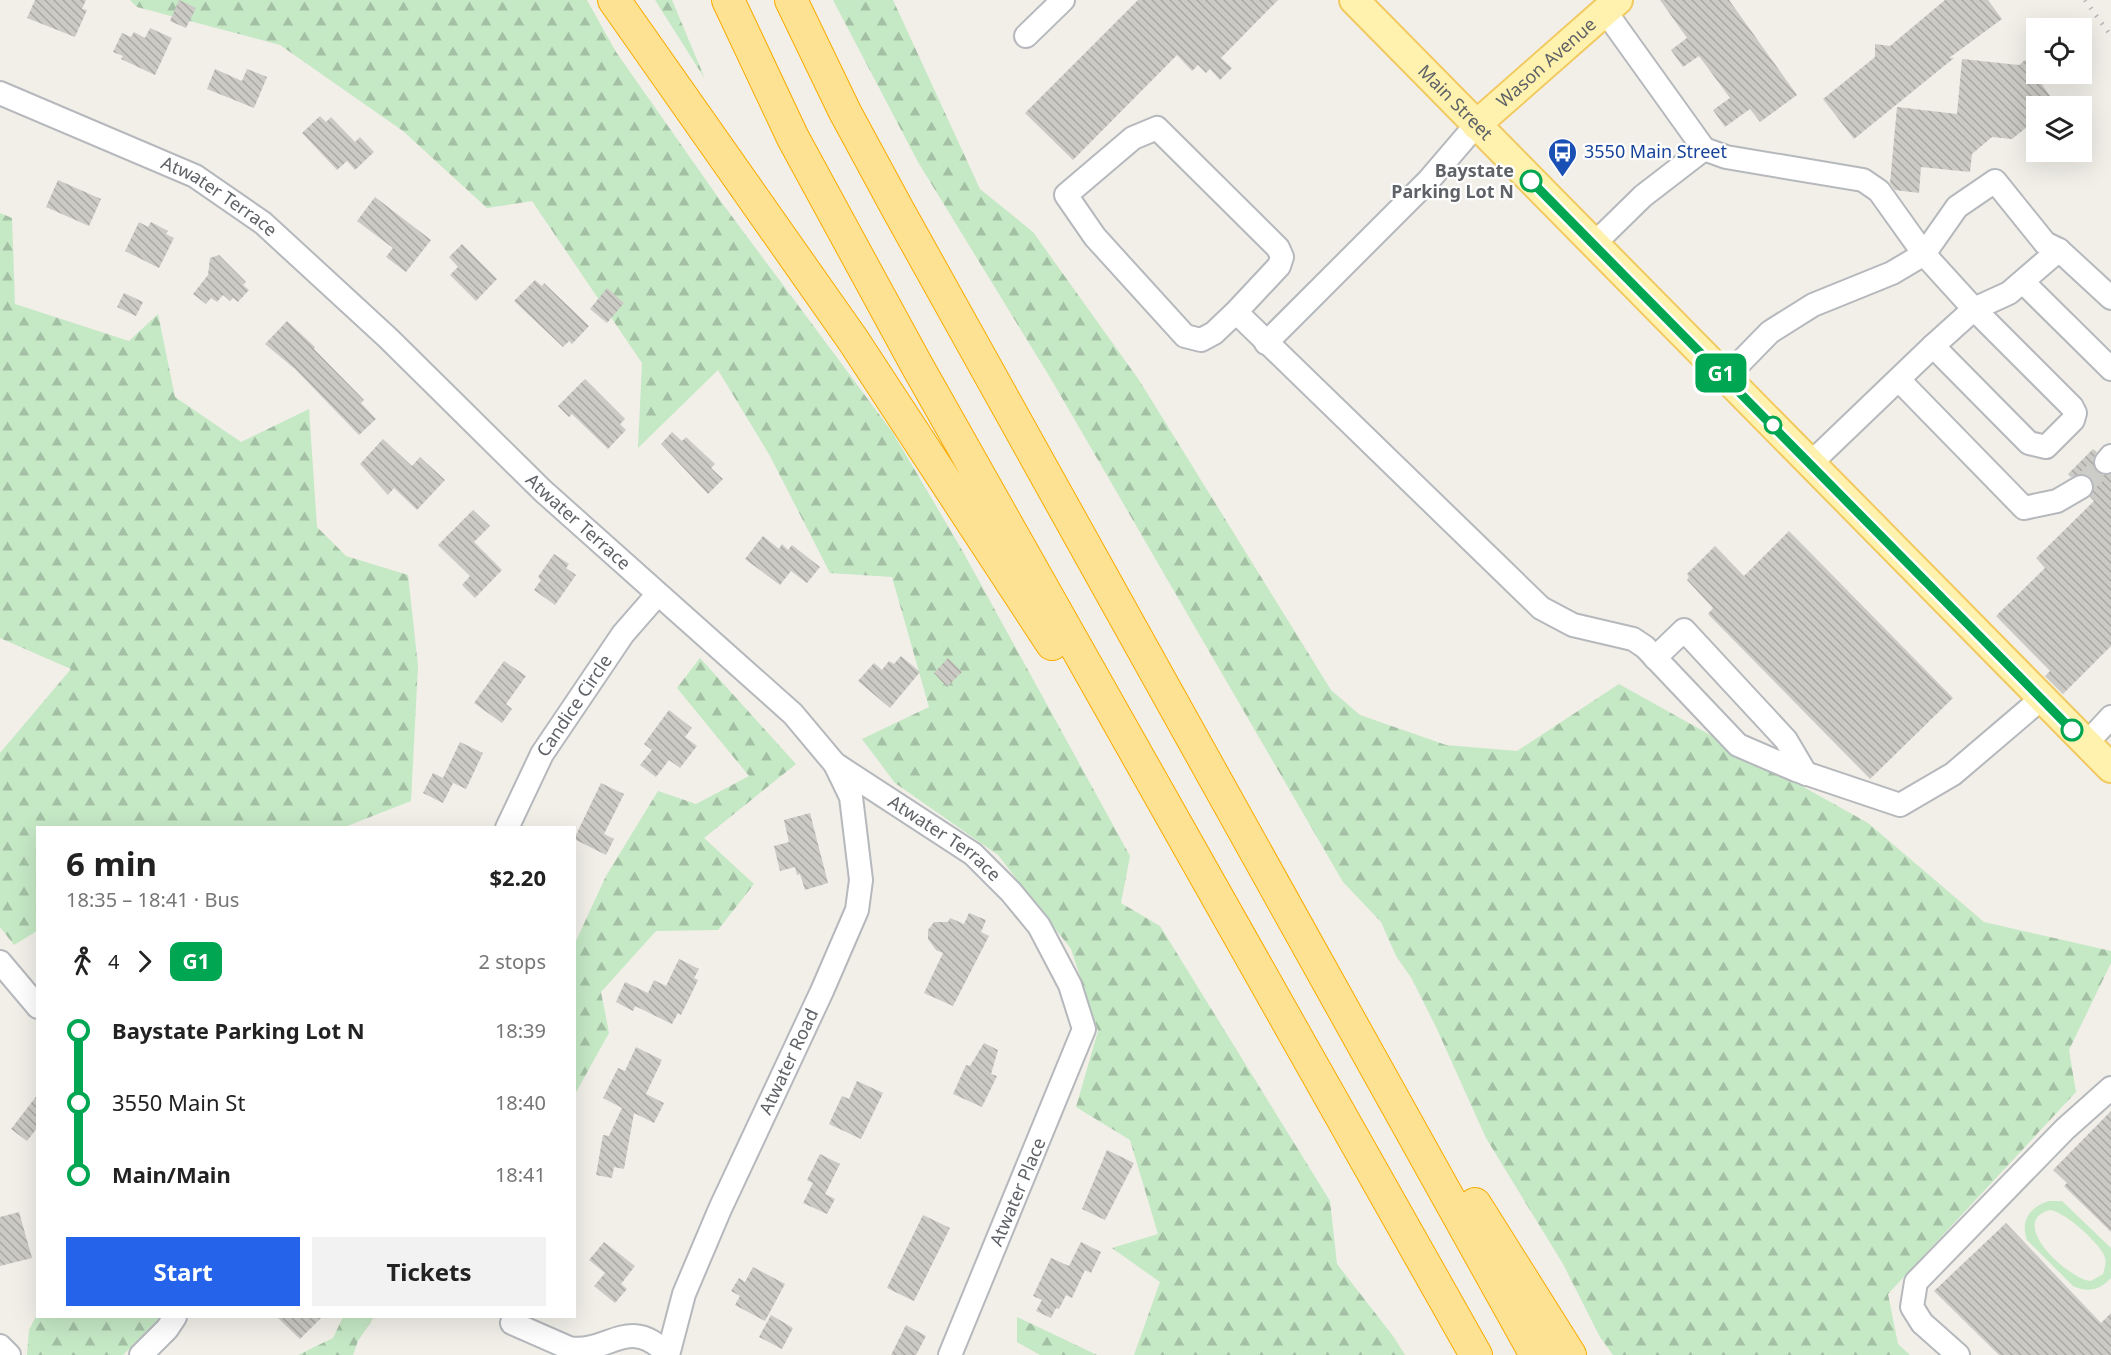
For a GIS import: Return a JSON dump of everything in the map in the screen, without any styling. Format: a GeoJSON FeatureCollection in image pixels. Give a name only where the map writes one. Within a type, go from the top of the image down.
{"type":"FeatureCollection","features":[{"type":"Feature","properties":{"kind":"highway"},"geometry":{"type":"LineString","coordinates":[[614,0],[859,348],[1219,901]]}},
{"type":"Feature","properties":{"kind":"highway"},"geometry":{"type":"LineString","coordinates":[[728,0],[777,106],[840,226],[1476,1355]]}},
{"type":"Feature","properties":{"kind":"highway"},"geometry":{"type":"LineString","coordinates":[[791,0],[867,153],[1536,1355]]}},
{"type":"Feature","properties":{"kind":"highway"},"geometry":{"type":"LineString","coordinates":[[1273,880],[1570,1355]]}},
{"type":"Feature","properties":{"kind":"main road","name":"Main Street"},"geometry":{"type":"LineString","coordinates":[[1366,4],[1476,125],[1593,245],[2111,768]]}},
{"type":"Feature","properties":{"kind":"main road","name":"Wason Avenue"},"geometry":{"type":"LineString","coordinates":[[1476,125],[1612,6]]}},
{"type":"Feature","properties":{"kind":"street"},"geometry":{"type":"LineString","coordinates":[[1026,36],[1063,0]]}},
{"type":"Feature","properties":{"kind":"street"},"geometry":{"type":"LineString","coordinates":[[1612,6],[1704,149],[1726,157],[1863,180],[1879,191],[1924,254],[1974,309],[2072,407],[2075,413],[2073,420],[2046,447],[2029,443],[1933,346]]}},
{"type":"Feature","properties":{"kind":"street","name":"Atwater Terrace"},"geometry":{"type":"LineString","coordinates":[[0,93],[195,176],[230,198],[263,223],[388,338],[543,491],[793,714],[835,764],[973,854],[1011,892],[1039,926],[1071,985],[1084,1029]]}},
{"type":"Feature","properties":{"kind":"street"},"geometry":{"type":"LineString","coordinates":[[1266,343],[1421,189],[1476,125]]}},
{"type":"Feature","properties":{"kind":"street"},"geometry":{"type":"LineString","coordinates":[[1157,128],[1278,248],[1282,258],[1279,266],[1236,312],[1214,333],[1201,340],[1185,336],[1095,237],[1079,217],[1066,195],[1133,138],[1157,128]]}},
{"type":"Feature","properties":{"kind":"street"},"geometry":{"type":"LineString","coordinates":[[1593,245],[1643,196],[1704,149]]}},
{"type":"Feature","properties":{"kind":"street"},"geometry":{"type":"LineString","coordinates":[[1726,377],[1770,332],[1813,305],[1892,273],[1924,254],[1957,207],[1995,181],[2045,243],[2059,250],[2111,298]]}},
{"type":"Feature","properties":{"kind":"street"},"geometry":{"type":"LineString","coordinates":[[1811,463],[1974,309],[2009,293],[2059,250]]}},
{"type":"Feature","properties":{"kind":"street"},"geometry":{"type":"LineString","coordinates":[[2023,282],[2111,369]]}},
{"type":"Feature","properties":{"kind":"street"},"geometry":{"type":"LineString","coordinates":[[1236,312],[1541,608],[1573,625],[1633,639],[1655,658],[1738,745],[1768,760],[1900,805],[1953,774],[2041,699]]}},
{"type":"Feature","properties":{"kind":"street"},"geometry":{"type":"LineString","coordinates":[[1899,380],[2024,508],[2057,501],[2081,487]]}},
{"type":"Feature","properties":{"kind":"street","name":"Candice Circle"},"geometry":{"type":"LineString","coordinates":[[508,826],[542,754],[623,634],[657,595]]}},
{"type":"Feature","properties":{"kind":"street"},"geometry":{"type":"LineString","coordinates":[[1655,658],[1684,630],[1786,740],[1806,774]]}},
{"type":"Feature","properties":{"kind":"street"},"geometry":{"type":"LineString","coordinates":[[2086,744],[2111,717]]}},
{"type":"Feature","properties":{"kind":"street","name":"Atwater Road"},"geometry":{"type":"LineString","coordinates":[[668,1355],[684,1294],[720,1209],[818,1002],[857,910],[861,880],[851,797],[835,764]]}},
{"type":"Feature","properties":{"kind":"street"},"geometry":{"type":"LineString","coordinates":[[1,969],[36,1005]]}},
{"type":"Feature","properties":{"kind":"street","name":"Atwater Place"},"geometry":{"type":"LineString","coordinates":[[950,1355],[1084,1029]]}},
{"type":"Feature","properties":{"kind":"street"},"geometry":{"type":"LineString","coordinates":[[1958,1355],[1922,1323],[1912,1306],[1916,1282],[2065,1128],[2111,1088]]}},
{"type":"Feature","properties":{"kind":"street"},"geometry":{"type":"LineString","coordinates":[[141,1355],[167,1329],[174,1318]]}},
{"type":"Feature","properties":{"kind":"street"},"geometry":{"type":"LineString","coordinates":[[512,1323],[578,1350],[630,1336],[651,1340],[668,1355]]}},
{"type":"Feature","properties":{"kind":"street"},"geometry":{"type":"LineString","coordinates":[[0,1346],[9,1355]]}},
{"type":"Feature","properties":{"kind":"green space"},"geometry":{"type":"Polygon","coordinates":[[[130,0],[587,0],[616,52],[722,203],[893,433],[962,550],[1130,856],[1121,903],[1160,926],[1330,1201],[1337,1264],[1405,1355],[1134,1355],[1160,1282],[1112,1248],[1158,1234],[1130,1140],[1076,1107],[1098,1031],[1071,949],[998,855],[895,783],[862,739],[929,707],[892,577],[830,573],[770,456],[718,370],[638,448],[642,363],[532,201],[487,208],[403,131],[280,45],[137,7],[130,0]]]}},
{"type":"Feature","properties":{"kind":"green space"},"geometry":{"type":"Polygon","coordinates":[[[655,0],[672,0],[705,79],[655,0]]]}},
{"type":"Feature","properties":{"kind":"green space"},"geometry":{"type":"Polygon","coordinates":[[[833,0],[893,0],[980,189],[1033,232],[1139,380],[1331,690],[1360,715],[1446,745],[1517,751],[1619,684],[1868,823],[1984,922],[2111,951],[2111,963],[2069,1050],[2076,1092],[1888,1294],[1898,1344],[1910,1355],[1613,1355],[1600,1337],[1563,1264],[1486,1138],[1436,1027],[1412,979],[1396,956],[1381,922],[1343,882],[1051,379],[918,162],[833,0]]]}},
{"type":"Feature","properties":{"kind":"green space"},"geometry":{"type":"Polygon","coordinates":[[[0,213],[12,218],[15,304],[129,341],[158,314],[175,397],[241,442],[309,409],[317,527],[346,556],[408,575],[418,666],[411,801],[347,826],[36,826],[36,932],[14,945],[0,927],[0,753],[71,669],[0,638],[0,213]]]}},
{"type":"Feature","properties":{"kind":"green space"},"geometry":{"type":"Polygon","coordinates":[[[700,658],[796,764],[704,838],[754,884],[718,930],[656,931],[601,992],[609,1033],[576,1092],[576,941],[606,876],[658,791],[696,804],[749,776],[677,688],[700,658]]]}},
{"type":"Feature","properties":{"kind":"green space"},"geometry":{"type":"Polygon","coordinates":[[[2049,1201],[2062,1201],[2111,1248],[2111,1278],[2107,1282],[2098,1288],[2089,1290],[2073,1286],[2027,1240],[2025,1226],[2028,1215],[2049,1201]],[[2050,1210],[2038,1216],[2035,1226],[2038,1238],[2046,1250],[2057,1262],[2082,1278],[2091,1281],[2103,1274],[2105,1260],[2101,1249],[2080,1228],[2050,1210]]]}},
{"type":"Feature","properties":{"kind":"green space"},"geometry":{"type":"Polygon","coordinates":[[[36,1316],[36,1318],[160,1318],[123,1355],[27,1355],[29,1330],[36,1316]]]}},
{"type":"Feature","properties":{"kind":"green space"},"geometry":{"type":"Polygon","coordinates":[[[1017,1317],[1097,1355],[1040,1355],[1017,1342],[1017,1317]]]}},
{"type":"Feature","properties":{"kind":"green space"},"geometry":{"type":"Polygon","coordinates":[[[343,1318],[373,1318],[358,1341],[353,1355],[298,1355],[333,1338],[343,1318]]]}},
{"type":"Feature","properties":{"kind":"building"},"geometry":{"type":"Polygon","coordinates":[[[35,0],[86,0],[82,9],[87,10],[75,37],[27,18],[35,0]]]}},
{"type":"Feature","properties":{"kind":"building"},"geometry":{"type":"Polygon","coordinates":[[[179,0],[196,8],[186,28],[170,21],[179,0]]]}},
{"type":"Feature","properties":{"kind":"building"},"geometry":{"type":"Polygon","coordinates":[[[1138,0],[1278,0],[1221,58],[1232,68],[1220,80],[1210,69],[1206,73],[1198,65],[1192,71],[1177,55],[1073,160],[1025,113],[1138,0]]]}},
{"type":"Feature","properties":{"kind":"building"},"geometry":{"type":"Polygon","coordinates":[[[1660,0],[1729,0],[1797,95],[1760,122],[1750,109],[1725,127],[1713,110],[1730,98],[1699,56],[1683,67],[1671,50],[1687,38],[1660,0]]]}},
{"type":"Feature","properties":{"kind":"building"},"geometry":{"type":"Polygon","coordinates":[[[1945,0],[1988,0],[2002,19],[1949,58],[1954,58],[1854,139],[1823,99],[1875,57],[1875,44],[1890,46],[1945,0]]]}},
{"type":"Feature","properties":{"kind":"building"},"geometry":{"type":"Polygon","coordinates":[[[150,28],[172,38],[155,75],[121,59],[123,56],[113,52],[122,33],[131,37],[134,32],[145,38],[150,28]]]}},
{"type":"Feature","properties":{"kind":"building"},"geometry":{"type":"Polygon","coordinates":[[[1962,59],[2019,65],[2025,60],[2026,84],[2042,84],[2050,96],[2026,96],[2026,128],[2012,139],[1992,137],[1972,154],[1970,172],[1921,167],[1919,193],[1895,190],[1890,183],[1897,107],[1957,114],[1962,59]]]}},
{"type":"Feature","properties":{"kind":"building"},"geometry":{"type":"Polygon","coordinates":[[[215,69],[242,81],[247,69],[267,77],[254,108],[207,89],[215,69]]]}},
{"type":"Feature","properties":{"kind":"building"},"geometry":{"type":"Polygon","coordinates":[[[320,116],[326,122],[331,117],[355,142],[360,137],[374,152],[355,170],[347,161],[337,170],[302,133],[320,116]]]}},
{"type":"Feature","properties":{"kind":"building"},"geometry":{"type":"Polygon","coordinates":[[[58,180],[101,199],[89,226],[46,207],[58,180]]]}},
{"type":"Feature","properties":{"kind":"building"},"geometry":{"type":"Polygon","coordinates":[[[375,197],[431,240],[406,272],[386,257],[393,248],[357,221],[375,197]]]}},
{"type":"Feature","properties":{"kind":"building"},"geometry":{"type":"Polygon","coordinates":[[[139,222],[148,227],[151,222],[168,231],[166,234],[174,238],[159,268],[125,251],[139,222]]]}},
{"type":"Feature","properties":{"kind":"building"},"geometry":{"type":"Polygon","coordinates":[[[462,244],[497,279],[476,301],[450,275],[458,267],[449,257],[462,244]]]}},
{"type":"Feature","properties":{"kind":"building"},"geometry":{"type":"Polygon","coordinates":[[[219,255],[246,282],[243,285],[249,290],[238,302],[233,298],[230,301],[223,295],[217,302],[211,298],[206,304],[193,294],[208,275],[210,258],[219,255]]]}},
{"type":"Feature","properties":{"kind":"building"},"geometry":{"type":"Polygon","coordinates":[[[535,280],[542,286],[544,283],[589,326],[572,344],[569,341],[563,347],[514,301],[535,280]]]}},
{"type":"Feature","properties":{"kind":"building"},"geometry":{"type":"Polygon","coordinates":[[[607,288],[624,303],[607,323],[590,309],[607,288]]]}},
{"type":"Feature","properties":{"kind":"building"},"geometry":{"type":"Polygon","coordinates":[[[124,293],[143,302],[136,316],[117,307],[124,293]]]}},
{"type":"Feature","properties":{"kind":"building"},"geometry":{"type":"Polygon","coordinates":[[[287,321],[315,347],[314,349],[364,400],[361,403],[376,419],[359,435],[295,369],[265,344],[287,321]]]}},
{"type":"Feature","properties":{"kind":"building"},"geometry":{"type":"Polygon","coordinates":[[[585,379],[625,419],[620,424],[626,430],[608,449],[572,414],[569,417],[558,406],[585,379]]]}},
{"type":"Feature","properties":{"kind":"building"},"geometry":{"type":"Polygon","coordinates":[[[672,432],[682,441],[686,437],[715,464],[711,468],[723,479],[708,494],[661,444],[672,432]]]}},
{"type":"Feature","properties":{"kind":"building"},"geometry":{"type":"Polygon","coordinates":[[[383,439],[412,466],[420,457],[445,480],[417,510],[394,488],[388,495],[360,464],[383,439]]]}},
{"type":"Feature","properties":{"kind":"building"},"geometry":{"type":"Polygon","coordinates":[[[2093,449],[2097,452],[2093,459],[2094,467],[2103,475],[2111,474],[2111,646],[2063,694],[2045,676],[2050,671],[1996,616],[2045,568],[2036,558],[2094,501],[2090,497],[2094,488],[2092,480],[2082,474],[2071,477],[2068,474],[2093,449]]]}},
{"type":"Feature","properties":{"kind":"building"},"geometry":{"type":"Polygon","coordinates":[[[473,510],[490,526],[474,542],[502,570],[475,598],[462,585],[470,576],[438,545],[473,510]]]}},
{"type":"Feature","properties":{"kind":"building"},"geometry":{"type":"Polygon","coordinates":[[[1789,531],[1953,698],[1870,779],[1708,614],[1713,608],[1687,580],[1689,577],[1687,574],[1715,546],[1744,576],[1789,531]]]}},
{"type":"Feature","properties":{"kind":"building"},"geometry":{"type":"Polygon","coordinates":[[[763,536],[779,549],[782,544],[788,550],[792,545],[820,567],[807,583],[791,571],[780,585],[745,559],[763,536]]]}},
{"type":"Feature","properties":{"kind":"building"},"geometry":{"type":"Polygon","coordinates":[[[554,554],[569,564],[566,568],[576,575],[555,605],[534,590],[541,580],[538,577],[554,554]]]}},
{"type":"Feature","properties":{"kind":"building"},"geometry":{"type":"Polygon","coordinates":[[[901,656],[920,672],[890,708],[858,681],[874,663],[882,670],[889,661],[894,664],[901,656]]]}},
{"type":"Feature","properties":{"kind":"building"},"geometry":{"type":"Polygon","coordinates":[[[948,658],[962,672],[947,687],[934,673],[948,658]]]}},
{"type":"Feature","properties":{"kind":"building"},"geometry":{"type":"Polygon","coordinates":[[[504,661],[526,676],[506,704],[512,709],[502,723],[474,703],[504,661]]]}},
{"type":"Feature","properties":{"kind":"building"},"geometry":{"type":"Polygon","coordinates":[[[669,710],[692,728],[685,737],[697,746],[680,768],[669,760],[656,777],[640,765],[652,750],[644,744],[669,710]]]}},
{"type":"Feature","properties":{"kind":"building"},"geometry":{"type":"Polygon","coordinates":[[[460,742],[483,753],[466,789],[443,778],[460,742]]]}},
{"type":"Feature","properties":{"kind":"building"},"geometry":{"type":"Polygon","coordinates":[[[433,773],[453,783],[443,803],[423,793],[433,773]]]}},
{"type":"Feature","properties":{"kind":"building"},"geometry":{"type":"Polygon","coordinates":[[[601,783],[624,794],[604,834],[614,839],[606,855],[576,840],[576,835],[601,783]]]}},
{"type":"Feature","properties":{"kind":"building"},"geometry":{"type":"Polygon","coordinates":[[[810,813],[828,883],[805,890],[795,867],[780,871],[774,846],[789,842],[784,820],[810,813]]]}},
{"type":"Feature","properties":{"kind":"building"},"geometry":{"type":"Polygon","coordinates":[[[969,913],[986,920],[981,932],[989,936],[953,1006],[924,993],[943,953],[936,950],[928,939],[928,930],[934,922],[948,922],[950,918],[964,924],[969,913]]]}},
{"type":"Feature","properties":{"kind":"building"},"geometry":{"type":"Polygon","coordinates":[[[679,959],[699,969],[694,978],[698,980],[681,1015],[678,1013],[672,1024],[635,1006],[633,1011],[616,1002],[625,982],[648,993],[654,980],[666,986],[679,959]]]}},
{"type":"Feature","properties":{"kind":"building"},"geometry":{"type":"Polygon","coordinates":[[[984,1043],[998,1050],[991,1074],[997,1076],[982,1107],[953,1094],[966,1065],[970,1066],[984,1043]]]}},
{"type":"Feature","properties":{"kind":"building"},"geometry":{"type":"Polygon","coordinates":[[[636,1047],[662,1060],[646,1094],[664,1103],[654,1123],[634,1113],[624,1169],[614,1167],[612,1178],[596,1175],[603,1135],[609,1136],[622,1108],[603,1098],[618,1068],[625,1071],[636,1047]]]}},
{"type":"Feature","properties":{"kind":"building"},"geometry":{"type":"Polygon","coordinates":[[[857,1081],[883,1093],[861,1139],[829,1124],[842,1096],[849,1099],[857,1081]]]}},
{"type":"Feature","properties":{"kind":"building"},"geometry":{"type":"Polygon","coordinates":[[[36,1097],[36,1130],[27,1141],[11,1129],[36,1097]]]}},
{"type":"Feature","properties":{"kind":"building"},"geometry":{"type":"Polygon","coordinates":[[[2111,1111],[2111,1232],[2064,1186],[2067,1183],[2053,1170],[2111,1111]]]}},
{"type":"Feature","properties":{"kind":"building"},"geometry":{"type":"Polygon","coordinates":[[[1107,1150],[1134,1163],[1105,1220],[1082,1209],[1107,1150]]]}},
{"type":"Feature","properties":{"kind":"building"},"geometry":{"type":"Polygon","coordinates":[[[820,1154],[840,1164],[825,1194],[835,1199],[827,1214],[803,1203],[813,1183],[807,1180],[820,1154]]]}},
{"type":"Feature","properties":{"kind":"building"},"geometry":{"type":"Polygon","coordinates":[[[19,1212],[32,1258],[0,1266],[0,1217],[19,1212]]]}},
{"type":"Feature","properties":{"kind":"building"},"geometry":{"type":"Polygon","coordinates":[[[923,1215],[950,1228],[914,1301],[887,1288],[923,1215]]]}},
{"type":"Feature","properties":{"kind":"building"},"geometry":{"type":"Polygon","coordinates":[[[2006,1223],[2101,1323],[2111,1313],[2111,1355],[1999,1355],[1934,1291],[2006,1223]]]}},
{"type":"Feature","properties":{"kind":"building"},"geometry":{"type":"Polygon","coordinates":[[[604,1242],[635,1266],[621,1284],[627,1289],[615,1303],[594,1286],[605,1273],[589,1260],[604,1242]]]}},
{"type":"Feature","properties":{"kind":"building"},"geometry":{"type":"Polygon","coordinates":[[[1081,1242],[1101,1252],[1091,1273],[1085,1270],[1072,1298],[1066,1295],[1051,1318],[1036,1311],[1042,1300],[1033,1296],[1051,1258],[1069,1266],[1081,1242]]]}},
{"type":"Feature","properties":{"kind":"building"},"geometry":{"type":"Polygon","coordinates":[[[753,1267],[785,1284],[765,1321],[735,1305],[740,1296],[731,1291],[739,1278],[745,1282],[753,1267]]]}},
{"type":"Feature","properties":{"kind":"building"},"geometry":{"type":"Polygon","coordinates":[[[771,1315],[793,1328],[782,1349],[759,1337],[771,1315]]]}},
{"type":"Feature","properties":{"kind":"building"},"geometry":{"type":"Polygon","coordinates":[[[278,1318],[321,1318],[300,1339],[278,1318]]]}},
{"type":"Feature","properties":{"kind":"building"},"geometry":{"type":"Polygon","coordinates":[[[906,1325],[926,1336],[916,1355],[891,1355],[906,1325]]]}},
{"type":"Feature","properties":{"kind":"tunnel"},"geometry":{"type":"LineString","coordinates":[[2081,487],[2106,462]]}},
{"type":"Feature","properties":{"kind":"railway"},"geometry":{"type":"LineString","coordinates":[[2085,0],[2111,36]]}},
{"type":"Feature","properties":{"kind":"bus line","name":"G1"},"geometry":{"type":"LineString","coordinates":[[1531,181],[2072,730]]}},
{"type":"Feature","properties":{"kind":"place","name":"3550 Main Street"},"geometry":{"type":"Point","coordinates":[1563,178]}},
{"type":"Feature","properties":{"kind":"place","name":"Baystate Parking Lot N"},"geometry":{"type":"Point","coordinates":[1531,181]}}]}
